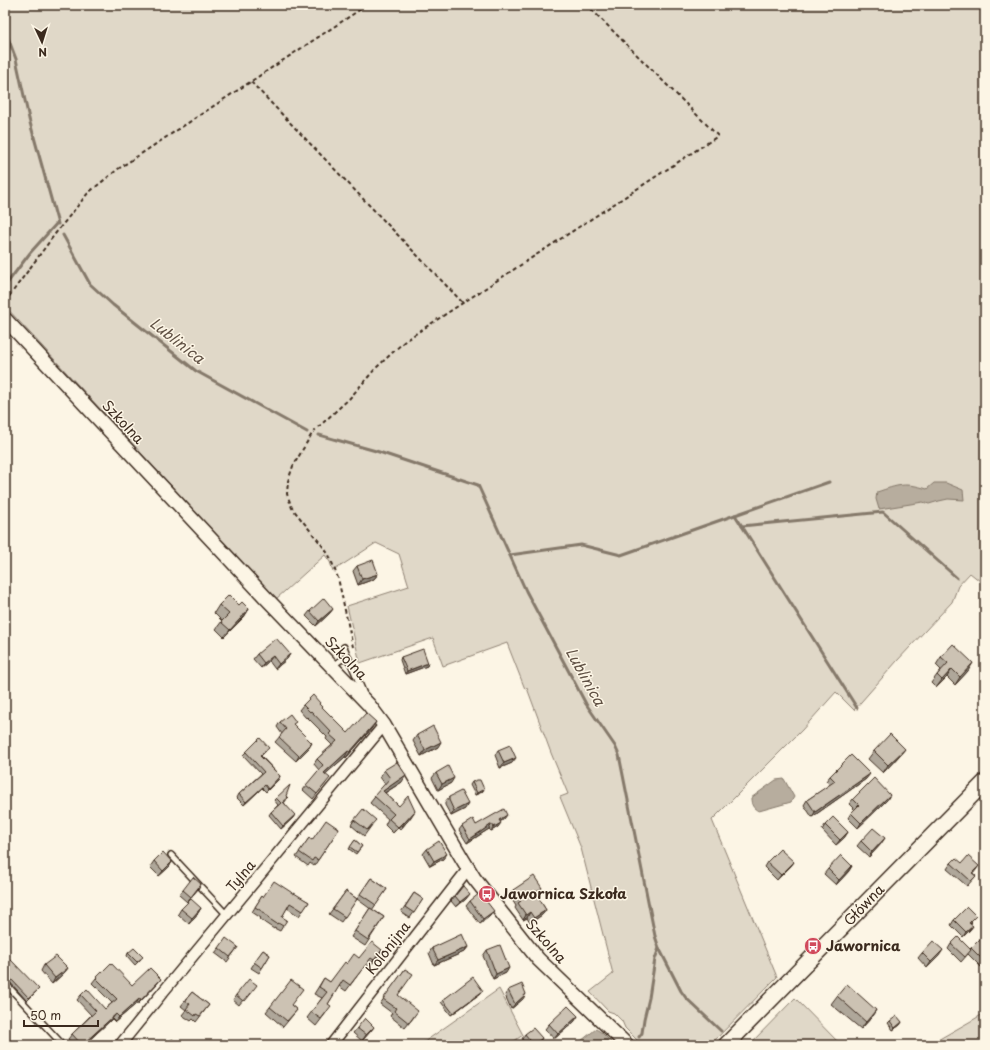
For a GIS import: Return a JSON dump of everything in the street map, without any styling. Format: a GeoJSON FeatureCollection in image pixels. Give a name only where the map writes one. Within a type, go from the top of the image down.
{"type":"FeatureCollection","features":[{"type":"Feature","properties":{"kind":"main road","name":"Główna"},"geometry":{"type":"LineString","coordinates":[[726,1045],[985,782]]}},
{"type":"Feature","properties":{"kind":"street","name":"Szkolna"},"geometry":{"type":"LineString","coordinates":[[5,319],[266,598],[370,705],[384,725],[468,869],[538,959],[627,1045]]}},
{"type":"Feature","properties":{"kind":"street","name":"Tylna"},"geometry":{"type":"LineString","coordinates":[[120,1045],[384,725]]}},
{"type":"Feature","properties":{"kind":"street","name":"Kolonijna"},"geometry":{"type":"LineString","coordinates":[[331,1045],[468,869]]}},
{"type":"Feature","properties":{"kind":"lane"},"geometry":{"type":"LineString","coordinates":[[344,647],[370,705]]}},
{"type":"Feature","properties":{"kind":"lane"},"geometry":{"type":"LineString","coordinates":[[332,667],[342,659],[350,661]]}},
{"type":"Feature","properties":{"kind":"lane"},"geometry":{"type":"LineString","coordinates":[[171,855],[227,914]]}},
{"type":"Feature","properties":{"kind":"lane"},"geometry":{"type":"LineString","coordinates":[[5,983],[63,1045]]}},
{"type":"Feature","properties":{"kind":"path"},"geometry":{"type":"LineString","coordinates":[[5,302],[55,234],[88,193],[118,169],[367,5]]}},
{"type":"Feature","properties":{"kind":"path"},"geometry":{"type":"LineString","coordinates":[[354,653],[338,578],[333,565],[321,544],[292,508],[287,494],[288,481],[293,466],[313,432],[349,399],[376,368],[406,340],[718,136],[587,5]]}},
{"type":"Feature","properties":{"kind":"path"},"geometry":{"type":"LineString","coordinates":[[251,82],[463,303]]}},
{"type":"Feature","properties":{"kind":"shaded area"},"geometry":{"type":"Polygon","coordinates":[[[5,5],[985,5],[985,585],[970,573],[958,586],[952,602],[854,710],[836,692],[802,730],[712,820],[777,977],[710,1045],[642,1045],[625,1028],[622,1021],[614,1013],[608,1011],[590,992],[613,974],[581,848],[560,797],[568,794],[527,688],[525,689],[507,643],[443,666],[433,638],[360,663],[347,606],[409,586],[399,554],[376,543],[333,571],[330,562],[325,555],[276,599],[5,306],[5,5]]]}},
{"type":"Feature","properties":{"kind":"shaded area"},"geometry":{"type":"Polygon","coordinates":[[[934,483],[946,483],[963,490],[964,500],[948,499],[929,504],[923,502],[879,509],[876,499],[877,492],[902,485],[927,489],[934,483]]]}},
{"type":"Feature","properties":{"kind":"shaded area"},"geometry":{"type":"Polygon","coordinates":[[[784,779],[794,797],[791,802],[759,811],[754,808],[751,798],[776,780],[784,779]]]}},
{"type":"Feature","properties":{"kind":"shaded area"},"geometry":{"type":"Polygon","coordinates":[[[499,989],[523,1035],[508,1045],[420,1045],[499,989]]]}},
{"type":"Feature","properties":{"kind":"shaded area"},"geometry":{"type":"Polygon","coordinates":[[[795,998],[841,1045],[749,1045],[795,998]]]}},
{"type":"Feature","properties":{"kind":"shaded area"},"geometry":{"type":"Polygon","coordinates":[[[985,1013],[985,1045],[929,1045],[985,1013]]]}},
{"type":"Feature","properties":{"kind":"shaded area"},"geometry":{"type":"Polygon","coordinates":[[[596,1029],[614,1045],[576,1045],[596,1029]]]}},
{"type":"Feature","properties":{"kind":"building"},"geometry":{"type":"Polygon","coordinates":[[[373,560],[378,574],[362,579],[357,566],[373,560]]]}},
{"type":"Feature","properties":{"kind":"building"},"geometry":{"type":"Polygon","coordinates":[[[229,595],[239,605],[242,602],[249,609],[230,630],[221,622],[229,614],[219,605],[229,595]]]}},
{"type":"Feature","properties":{"kind":"building"},"geometry":{"type":"Polygon","coordinates":[[[324,598],[333,609],[319,621],[310,611],[324,598]]]}},
{"type":"Feature","properties":{"kind":"building"},"geometry":{"type":"Polygon","coordinates":[[[276,638],[290,654],[279,664],[273,656],[264,663],[257,654],[276,638]]]}},
{"type":"Feature","properties":{"kind":"building"},"geometry":{"type":"Polygon","coordinates":[[[953,644],[973,663],[960,677],[952,669],[942,680],[937,675],[948,663],[941,657],[953,644]]]}},
{"type":"Feature","properties":{"kind":"building"},"geometry":{"type":"Polygon","coordinates":[[[423,649],[428,663],[407,671],[401,657],[423,649]]]}},
{"type":"Feature","properties":{"kind":"building"},"geometry":{"type":"Polygon","coordinates":[[[313,695],[320,703],[319,704],[348,733],[366,713],[376,722],[350,752],[348,751],[324,773],[330,778],[317,794],[306,785],[323,765],[317,759],[337,741],[329,734],[331,732],[311,711],[310,712],[303,705],[313,695]]]}},
{"type":"Feature","properties":{"kind":"building"},"geometry":{"type":"Polygon","coordinates":[[[290,714],[296,722],[293,724],[312,743],[299,756],[279,737],[286,729],[280,722],[290,714]]]}},
{"type":"Feature","properties":{"kind":"building"},"geometry":{"type":"Polygon","coordinates":[[[433,726],[441,742],[425,750],[417,735],[433,726]]]}},
{"type":"Feature","properties":{"kind":"building"},"geometry":{"type":"Polygon","coordinates":[[[890,734],[905,749],[888,765],[874,751],[890,734]]]}},
{"type":"Feature","properties":{"kind":"building"},"geometry":{"type":"Polygon","coordinates":[[[260,738],[269,748],[260,756],[280,776],[268,789],[265,785],[246,802],[239,794],[264,772],[246,752],[260,738]]]}},
{"type":"Feature","properties":{"kind":"building"},"geometry":{"type":"Polygon","coordinates":[[[510,745],[516,758],[504,763],[498,750],[510,745]]]}},
{"type":"Feature","properties":{"kind":"building"},"geometry":{"type":"Polygon","coordinates":[[[851,755],[870,774],[815,812],[807,800],[835,781],[830,776],[851,755]]]}},
{"type":"Feature","properties":{"kind":"building"},"geometry":{"type":"Polygon","coordinates":[[[397,762],[406,775],[383,791],[399,806],[408,796],[415,811],[398,827],[389,819],[394,814],[374,796],[390,778],[384,770],[397,762]]]}},
{"type":"Feature","properties":{"kind":"building"},"geometry":{"type":"Polygon","coordinates":[[[448,766],[454,778],[442,784],[436,773],[448,766]]]}},
{"type":"Feature","properties":{"kind":"building"},"geometry":{"type":"Polygon","coordinates":[[[874,778],[890,795],[861,823],[851,813],[859,805],[853,799],[874,778]]]}},
{"type":"Feature","properties":{"kind":"building"},"geometry":{"type":"Polygon","coordinates":[[[480,780],[484,789],[477,793],[472,782],[480,780]]]}},
{"type":"Feature","properties":{"kind":"building"},"geometry":{"type":"Polygon","coordinates":[[[290,785],[286,796],[288,798],[283,802],[295,815],[283,826],[271,812],[281,803],[276,798],[290,785]]]}},
{"type":"Feature","properties":{"kind":"building"},"geometry":{"type":"Polygon","coordinates":[[[461,791],[468,804],[454,811],[449,797],[461,791]]]}},
{"type":"Feature","properties":{"kind":"building"},"geometry":{"type":"Polygon","coordinates":[[[363,809],[376,820],[367,830],[354,820],[363,809]]]}},
{"type":"Feature","properties":{"kind":"building"},"geometry":{"type":"Polygon","coordinates":[[[504,809],[507,815],[499,820],[501,823],[494,827],[492,824],[470,839],[462,826],[473,819],[476,825],[504,809]]]}},
{"type":"Feature","properties":{"kind":"building"},"geometry":{"type":"Polygon","coordinates":[[[833,817],[848,832],[840,840],[825,825],[833,817]]]}},
{"type":"Feature","properties":{"kind":"building"},"geometry":{"type":"Polygon","coordinates":[[[326,820],[339,829],[318,860],[314,858],[312,861],[299,852],[309,838],[312,840],[326,820]]]}},
{"type":"Feature","properties":{"kind":"building"},"geometry":{"type":"Polygon","coordinates":[[[873,828],[885,838],[872,852],[861,841],[873,828]]]}},
{"type":"Feature","properties":{"kind":"building"},"geometry":{"type":"Polygon","coordinates":[[[355,840],[362,846],[357,852],[350,847],[355,840]]]}},
{"type":"Feature","properties":{"kind":"building"},"geometry":{"type":"Polygon","coordinates":[[[439,841],[447,854],[434,861],[427,849],[439,841]]]}},
{"type":"Feature","properties":{"kind":"building"},"geometry":{"type":"Polygon","coordinates":[[[780,849],[794,862],[781,875],[767,862],[780,849]]]}},
{"type":"Feature","properties":{"kind":"building"},"geometry":{"type":"Polygon","coordinates":[[[163,852],[172,862],[163,871],[154,861],[163,852]]]}},
{"type":"Feature","properties":{"kind":"building"},"geometry":{"type":"Polygon","coordinates":[[[841,855],[852,866],[839,880],[828,869],[841,855]]]}},
{"type":"Feature","properties":{"kind":"building"},"geometry":{"type":"Polygon","coordinates":[[[968,856],[979,866],[972,873],[976,876],[971,881],[951,863],[956,858],[962,863],[968,856]]]}},
{"type":"Feature","properties":{"kind":"building"},"geometry":{"type":"Polygon","coordinates":[[[534,876],[542,888],[535,892],[546,910],[534,918],[530,912],[526,915],[518,903],[521,901],[513,890],[534,876]]]}},
{"type":"Feature","properties":{"kind":"building"},"geometry":{"type":"Polygon","coordinates":[[[193,877],[201,884],[191,897],[183,890],[193,877]]]}},
{"type":"Feature","properties":{"kind":"building"},"geometry":{"type":"Polygon","coordinates":[[[371,878],[387,889],[376,905],[360,894],[371,878]]]}},
{"type":"Feature","properties":{"kind":"building"},"geometry":{"type":"Polygon","coordinates":[[[274,881],[309,902],[303,911],[290,903],[282,917],[287,920],[283,926],[268,918],[269,917],[264,914],[265,913],[255,907],[274,881]]]}},
{"type":"Feature","properties":{"kind":"building"},"geometry":{"type":"Polygon","coordinates":[[[463,886],[470,894],[460,902],[455,896],[463,886]]]}},
{"type":"Feature","properties":{"kind":"building"},"geometry":{"type":"Polygon","coordinates":[[[346,891],[357,899],[345,917],[333,909],[346,891]]]}},
{"type":"Feature","properties":{"kind":"building"},"geometry":{"type":"Polygon","coordinates":[[[414,893],[423,899],[414,913],[405,907],[414,893]]]}},
{"type":"Feature","properties":{"kind":"building"},"geometry":{"type":"Polygon","coordinates":[[[480,893],[494,911],[483,919],[470,901],[480,893]]]}},
{"type":"Feature","properties":{"kind":"building"},"geometry":{"type":"Polygon","coordinates":[[[191,899],[201,908],[192,918],[181,909],[191,899]]]}},
{"type":"Feature","properties":{"kind":"building"},"geometry":{"type":"Polygon","coordinates":[[[967,907],[976,916],[969,923],[973,926],[966,932],[954,920],[967,907]]]}},
{"type":"Feature","properties":{"kind":"building"},"geometry":{"type":"Polygon","coordinates":[[[370,908],[384,917],[368,940],[355,931],[370,908]]]}},
{"type":"Feature","properties":{"kind":"building"},"geometry":{"type":"Polygon","coordinates":[[[462,934],[468,947],[438,960],[432,948],[462,934]]]}},
{"type":"Feature","properties":{"kind":"building"},"geometry":{"type":"Polygon","coordinates":[[[985,934],[985,948],[983,950],[985,952],[985,962],[971,948],[985,934]]]}},
{"type":"Feature","properties":{"kind":"building"},"geometry":{"type":"Polygon","coordinates":[[[958,937],[971,950],[965,957],[951,944],[958,937]]]}},
{"type":"Feature","properties":{"kind":"building"},"geometry":{"type":"Polygon","coordinates":[[[226,938],[238,947],[230,957],[219,948],[226,938]]]}},
{"type":"Feature","properties":{"kind":"building"},"geometry":{"type":"Polygon","coordinates":[[[933,941],[943,950],[931,962],[922,953],[933,941]]]}},
{"type":"Feature","properties":{"kind":"building"},"geometry":{"type":"Polygon","coordinates":[[[372,942],[382,950],[374,960],[371,958],[350,985],[343,980],[328,1004],[331,1006],[321,1019],[311,1012],[327,992],[319,987],[324,978],[330,982],[345,962],[347,964],[354,954],[359,958],[372,942]]]}},
{"type":"Feature","properties":{"kind":"building"},"geometry":{"type":"Polygon","coordinates":[[[500,945],[509,968],[496,974],[487,950],[500,945]]]}},
{"type":"Feature","properties":{"kind":"building"},"geometry":{"type":"Polygon","coordinates":[[[134,948],[143,957],[137,962],[128,953],[134,948]]]}},
{"type":"Feature","properties":{"kind":"building"},"geometry":{"type":"Polygon","coordinates":[[[263,950],[270,955],[262,968],[254,962],[263,950]]]}},
{"type":"Feature","properties":{"kind":"building"},"geometry":{"type":"Polygon","coordinates":[[[56,956],[68,968],[55,978],[44,965],[56,956]]]}},
{"type":"Feature","properties":{"kind":"building"},"geometry":{"type":"Polygon","coordinates":[[[11,960],[39,989],[29,998],[5,974],[5,965],[11,960]]]}},
{"type":"Feature","properties":{"kind":"building"},"geometry":{"type":"Polygon","coordinates":[[[111,963],[132,985],[150,968],[161,979],[141,1000],[139,999],[119,1017],[116,1014],[82,1045],[72,1034],[96,1011],[81,995],[87,989],[105,1009],[117,999],[96,978],[111,963]]]}},
{"type":"Feature","properties":{"kind":"building"},"geometry":{"type":"Polygon","coordinates":[[[405,969],[413,974],[398,995],[418,1011],[409,1023],[394,1011],[396,1008],[383,999],[405,969]]]}},
{"type":"Feature","properties":{"kind":"building"},"geometry":{"type":"Polygon","coordinates":[[[473,977],[483,991],[453,1013],[443,1000],[473,977]]]}},
{"type":"Feature","properties":{"kind":"building"},"geometry":{"type":"Polygon","coordinates":[[[249,979],[257,985],[243,1001],[236,995],[249,979]]]}},
{"type":"Feature","properties":{"kind":"building"},"geometry":{"type":"Polygon","coordinates":[[[291,980],[303,989],[291,1005],[297,1010],[287,1021],[270,1007],[291,980]]]}},
{"type":"Feature","properties":{"kind":"building"},"geometry":{"type":"Polygon","coordinates":[[[522,984],[526,994],[515,1004],[508,990],[522,984]]]}},
{"type":"Feature","properties":{"kind":"building"},"geometry":{"type":"Polygon","coordinates":[[[847,984],[876,1010],[866,1022],[837,996],[847,984]]]}},
{"type":"Feature","properties":{"kind":"building"},"geometry":{"type":"Polygon","coordinates":[[[192,992],[209,1005],[200,1016],[196,1014],[195,1016],[186,1009],[190,1004],[185,1001],[192,992]]]}},
{"type":"Feature","properties":{"kind":"building"},"geometry":{"type":"Polygon","coordinates":[[[568,1006],[578,1016],[558,1034],[549,1024],[568,1006]]]}},
{"type":"Feature","properties":{"kind":"building"},"geometry":{"type":"Polygon","coordinates":[[[897,1016],[902,1022],[895,1028],[890,1021],[897,1016]]]}},
{"type":"Feature","properties":{"kind":"building"},"geometry":{"type":"Polygon","coordinates":[[[365,1018],[374,1027],[366,1035],[357,1028],[365,1018]]]}},
{"type":"Feature","properties":{"kind":"building"},"geometry":{"type":"Polygon","coordinates":[[[533,1028],[542,1038],[534,1045],[525,1034],[533,1028]]]}},
{"type":"Feature","properties":{"kind":"building"},"geometry":{"type":"Polygon","coordinates":[[[172,1039],[180,1045],[167,1045],[172,1039]]]}},
{"type":"Feature","properties":{"kind":"building"},"geometry":{"type":"Polygon","coordinates":[[[366,1040],[373,1045],[362,1045],[366,1040]]]}},
{"type":"Feature","properties":{"kind":"waterway","name":"Lublinica"},"geometry":{"type":"LineString","coordinates":[[5,30],[16,59],[29,119],[58,224]]}},
{"type":"Feature","properties":{"kind":"waterway"},"geometry":{"type":"LineString","coordinates":[[5,286],[30,253],[57,223]]}},
{"type":"Feature","properties":{"kind":"waterway","name":"Lublinica"},"geometry":{"type":"LineString","coordinates":[[63,235],[90,284],[113,305],[196,371],[307,432]]}},
{"type":"Feature","properties":{"kind":"waterway","name":"Lublinica"},"geometry":{"type":"LineString","coordinates":[[319,435],[376,451],[478,485],[526,591],[586,704],[615,746],[619,755],[655,936],[659,948],[686,998],[721,1031]]}},
{"type":"Feature","properties":{"kind":"waterway"},"geometry":{"type":"LineString","coordinates":[[735,515],[829,482]]}},
{"type":"Feature","properties":{"kind":"waterway"},"geometry":{"type":"LineString","coordinates":[[742,526],[883,512],[957,578]]}},
{"type":"Feature","properties":{"kind":"waterway"},"geometry":{"type":"LineString","coordinates":[[510,555],[581,545],[621,555],[735,515],[857,708]]}},
{"type":"Feature","properties":{"kind":"waterway"},"geometry":{"type":"LineString","coordinates":[[639,1037],[642,1033],[655,959],[659,948]]}},
{"type":"Feature","properties":{"kind":"place","name":"Jawornica Szkoła"},"geometry":{"type":"Point","coordinates":[487,894]}},
{"type":"Feature","properties":{"kind":"place","name":"Jawornica"},"geometry":{"type":"Point","coordinates":[813,946]}}]}
